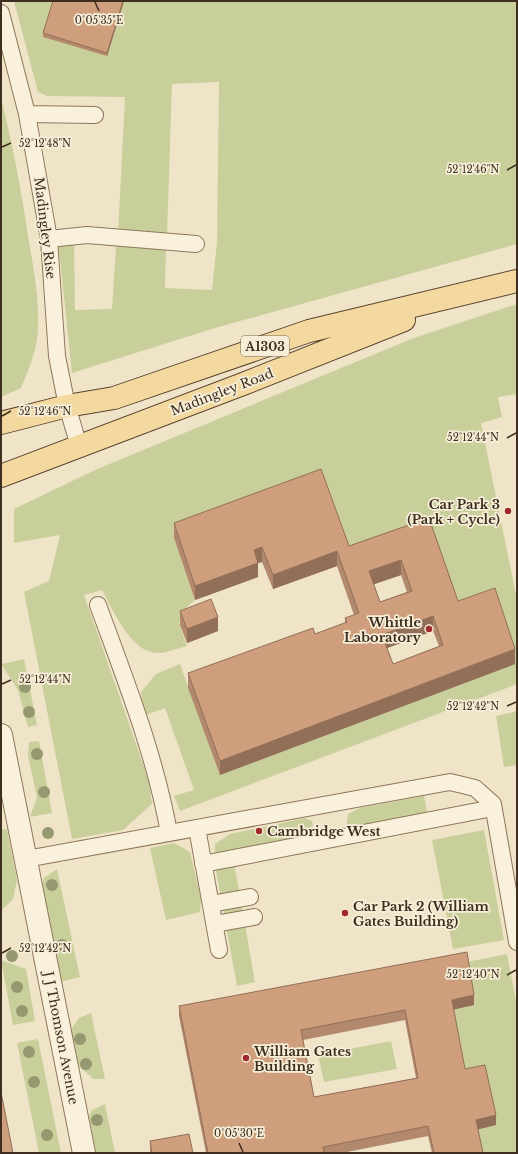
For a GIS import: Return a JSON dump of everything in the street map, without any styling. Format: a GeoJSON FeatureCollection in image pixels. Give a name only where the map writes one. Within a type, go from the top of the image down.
{"type":"FeatureCollection","features":[{"type":"Feature","properties":{"kind":"main road","name":"Madingley Road"},"geometry":{"type":"LineString","coordinates":[[1,423],[68,406],[114,398],[310,331],[517,282]]}},
{"type":"Feature","properties":{"kind":"main road","name":"Madingley Road"},"geometry":{"type":"LineString","coordinates":[[1,476],[250,382],[464,294]]}},
{"type":"Feature","properties":{"kind":"street","name":"J J Thomson Avenue"},"geometry":{"type":"LineString","coordinates":[[1,735],[84,1153]]}},
{"type":"Feature","properties":{"kind":"lane","name":"Madingley Rise"},"geometry":{"type":"LineString","coordinates":[[1,12],[27,114],[49,239],[58,356],[68,406],[79,446]]}},
{"type":"Feature","properties":{"kind":"lane"},"geometry":{"type":"LineString","coordinates":[[27,114],[95,115]]}},
{"type":"Feature","properties":{"kind":"lane"},"geometry":{"type":"LineString","coordinates":[[49,239],[87,235],[196,244]]}},
{"type":"Feature","properties":{"kind":"lane"},"geometry":{"type":"LineString","coordinates":[[98,605],[137,712],[164,804],[169,833]]}},
{"type":"Feature","properties":{"kind":"lane"},"geometry":{"type":"LineString","coordinates":[[26,859],[450,782],[475,788],[493,804],[517,942]]}},
{"type":"Feature","properties":{"kind":"lane"},"geometry":{"type":"LineString","coordinates":[[203,864],[493,808]]}},
{"type":"Feature","properties":{"kind":"lane"},"geometry":{"type":"LineString","coordinates":[[197,828],[219,950]]}},
{"type":"Feature","properties":{"kind":"lane"},"geometry":{"type":"LineString","coordinates":[[211,904],[250,897]]}},
{"type":"Feature","properties":{"kind":"lane"},"geometry":{"type":"LineString","coordinates":[[215,924],[254,917]]}},
{"type":"Feature","properties":{"kind":"green space"},"geometry":{"type":"Polygon","coordinates":[[[14,1],[517,1],[517,244],[215,328],[72,373],[58,240],[74,238],[75,310],[112,309],[116,246],[166,248],[165,288],[212,290],[217,242],[219,82],[172,84],[167,236],[118,234],[125,97],[47,96],[38,92],[14,1]]]}},
{"type":"Feature","properties":{"kind":"green space"},"geometry":{"type":"Polygon","coordinates":[[[1,98],[13,152],[36,284],[38,335],[35,351],[21,388],[1,397],[1,98]]]}},
{"type":"Feature","properties":{"kind":"green space"},"geometry":{"type":"Polygon","coordinates":[[[517,304],[517,394],[498,397],[502,417],[481,423],[517,600],[517,684],[180,811],[174,796],[194,790],[165,708],[146,715],[143,708],[141,692],[156,674],[180,664],[220,775],[515,664],[458,616],[429,533],[349,561],[174,538],[195,600],[187,607],[179,623],[187,646],[160,653],[147,651],[138,645],[123,628],[102,590],[84,595],[149,781],[152,804],[123,830],[72,839],[24,592],[49,581],[60,535],[14,543],[14,509],[95,470],[411,339],[517,304]]]}},
{"type":"Feature","properties":{"kind":"green space"},"geometry":{"type":"Polygon","coordinates":[[[24,659],[37,725],[28,727],[18,690],[1,664],[24,659]]]}},
{"type":"Feature","properties":{"kind":"green space"},"geometry":{"type":"Polygon","coordinates":[[[517,711],[517,765],[504,767],[496,716],[517,711]]]}},
{"type":"Feature","properties":{"kind":"green space"},"geometry":{"type":"Polygon","coordinates":[[[39,741],[52,813],[30,817],[37,797],[28,756],[29,742],[39,741]]]}},
{"type":"Feature","properties":{"kind":"green space"},"geometry":{"type":"Polygon","coordinates":[[[424,796],[427,812],[346,828],[348,814],[360,808],[424,796]]]}},
{"type":"Feature","properties":{"kind":"green space"},"geometry":{"type":"Polygon","coordinates":[[[305,818],[312,821],[314,834],[232,851],[255,982],[237,986],[214,860],[215,844],[230,834],[305,818]]]}},
{"type":"Feature","properties":{"kind":"green space"},"geometry":{"type":"Polygon","coordinates":[[[7,829],[17,880],[13,899],[1,911],[1,830],[7,829]]]}},
{"type":"Feature","properties":{"kind":"green space"},"geometry":{"type":"Polygon","coordinates":[[[484,830],[504,940],[453,949],[432,840],[484,830]]]}},
{"type":"Feature","properties":{"kind":"green space"},"geometry":{"type":"Polygon","coordinates":[[[174,843],[190,852],[201,898],[200,912],[166,920],[150,848],[174,843]]]}},
{"type":"Feature","properties":{"kind":"green space"},"geometry":{"type":"Polygon","coordinates":[[[57,869],[80,977],[60,982],[40,894],[44,878],[57,869]]]}},
{"type":"Feature","properties":{"kind":"green space"},"geometry":{"type":"Polygon","coordinates":[[[507,954],[517,1006],[517,1153],[481,1153],[476,1130],[496,1125],[465,1079],[452,1010],[467,962],[507,954]]]}},
{"type":"Feature","properties":{"kind":"green space"},"geometry":{"type":"Polygon","coordinates":[[[1,960],[26,969],[35,1021],[13,1025],[1,960]]]}},
{"type":"Feature","properties":{"kind":"green space"},"geometry":{"type":"Polygon","coordinates":[[[91,1013],[105,1079],[93,1079],[79,1066],[70,1031],[79,1018],[91,1013]]]}},
{"type":"Feature","properties":{"kind":"green space"},"geometry":{"type":"Polygon","coordinates":[[[38,1039],[61,1153],[39,1153],[17,1043],[38,1039]]]}},
{"type":"Feature","properties":{"kind":"green space"},"geometry":{"type":"Polygon","coordinates":[[[391,1041],[397,1069],[324,1082],[318,1055],[391,1041]]]}},
{"type":"Feature","properties":{"kind":"green space"},"geometry":{"type":"Polygon","coordinates":[[[105,1104],[115,1153],[91,1153],[85,1126],[92,1110],[105,1104]]]}},
{"type":"Feature","properties":{"kind":"building"},"geometry":{"type":"Polygon","coordinates":[[[53,1],[123,1],[107,53],[43,33],[53,1]]]}},
{"type":"Feature","properties":{"kind":"building","name":"Whittle Laboratory"},"geometry":{"type":"Polygon","coordinates":[[[321,469],[349,546],[429,518],[458,601],[495,588],[515,649],[220,761],[188,673],[313,628],[315,634],[347,622],[345,618],[359,613],[337,551],[273,575],[262,547],[254,550],[258,563],[195,586],[174,523],[321,469]],[[401,560],[369,571],[380,602],[412,591],[401,560]],[[433,616],[382,635],[393,664],[443,645],[433,616]]]}},
{"type":"Feature","properties":{"kind":"building"},"geometry":{"type":"Polygon","coordinates":[[[211,599],[218,617],[187,629],[180,611],[211,599]]]}},
{"type":"Feature","properties":{"kind":"building","name":"William Gates Building"},"geometry":{"type":"Polygon","coordinates":[[[467,952],[474,995],[452,1000],[465,1069],[485,1065],[496,1115],[476,1120],[483,1153],[434,1153],[428,1126],[323,1147],[324,1153],[208,1153],[179,1006],[467,952]],[[405,1010],[301,1030],[314,1097],[418,1078],[405,1010]]]}},
{"type":"Feature","properties":{"kind":"building"},"geometry":{"type":"Polygon","coordinates":[[[1,1092],[13,1153],[1,1153],[1,1092]]]}},
{"type":"Feature","properties":{"kind":"building"},"geometry":{"type":"Polygon","coordinates":[[[189,1134],[193,1153],[152,1153],[150,1141],[189,1134]]]}},
{"type":"Feature","properties":{"kind":"place","name":"Car Park 3 (Park + Cycle)"},"geometry":{"type":"Point","coordinates":[508,511]}},
{"type":"Feature","properties":{"kind":"place","name":"Whittle Laboratory"},"geometry":{"type":"Point","coordinates":[429,629]}},
{"type":"Feature","properties":{"kind":"place","name":"Cambridge West"},"geometry":{"type":"Point","coordinates":[259,831]}},
{"type":"Feature","properties":{"kind":"place","name":"Car Park 2 (William Gates Building)"},"geometry":{"type":"Point","coordinates":[345,913]}},
{"type":"Feature","properties":{"kind":"place","name":"William Gates Building"},"geometry":{"type":"Point","coordinates":[246,1058]}}]}
